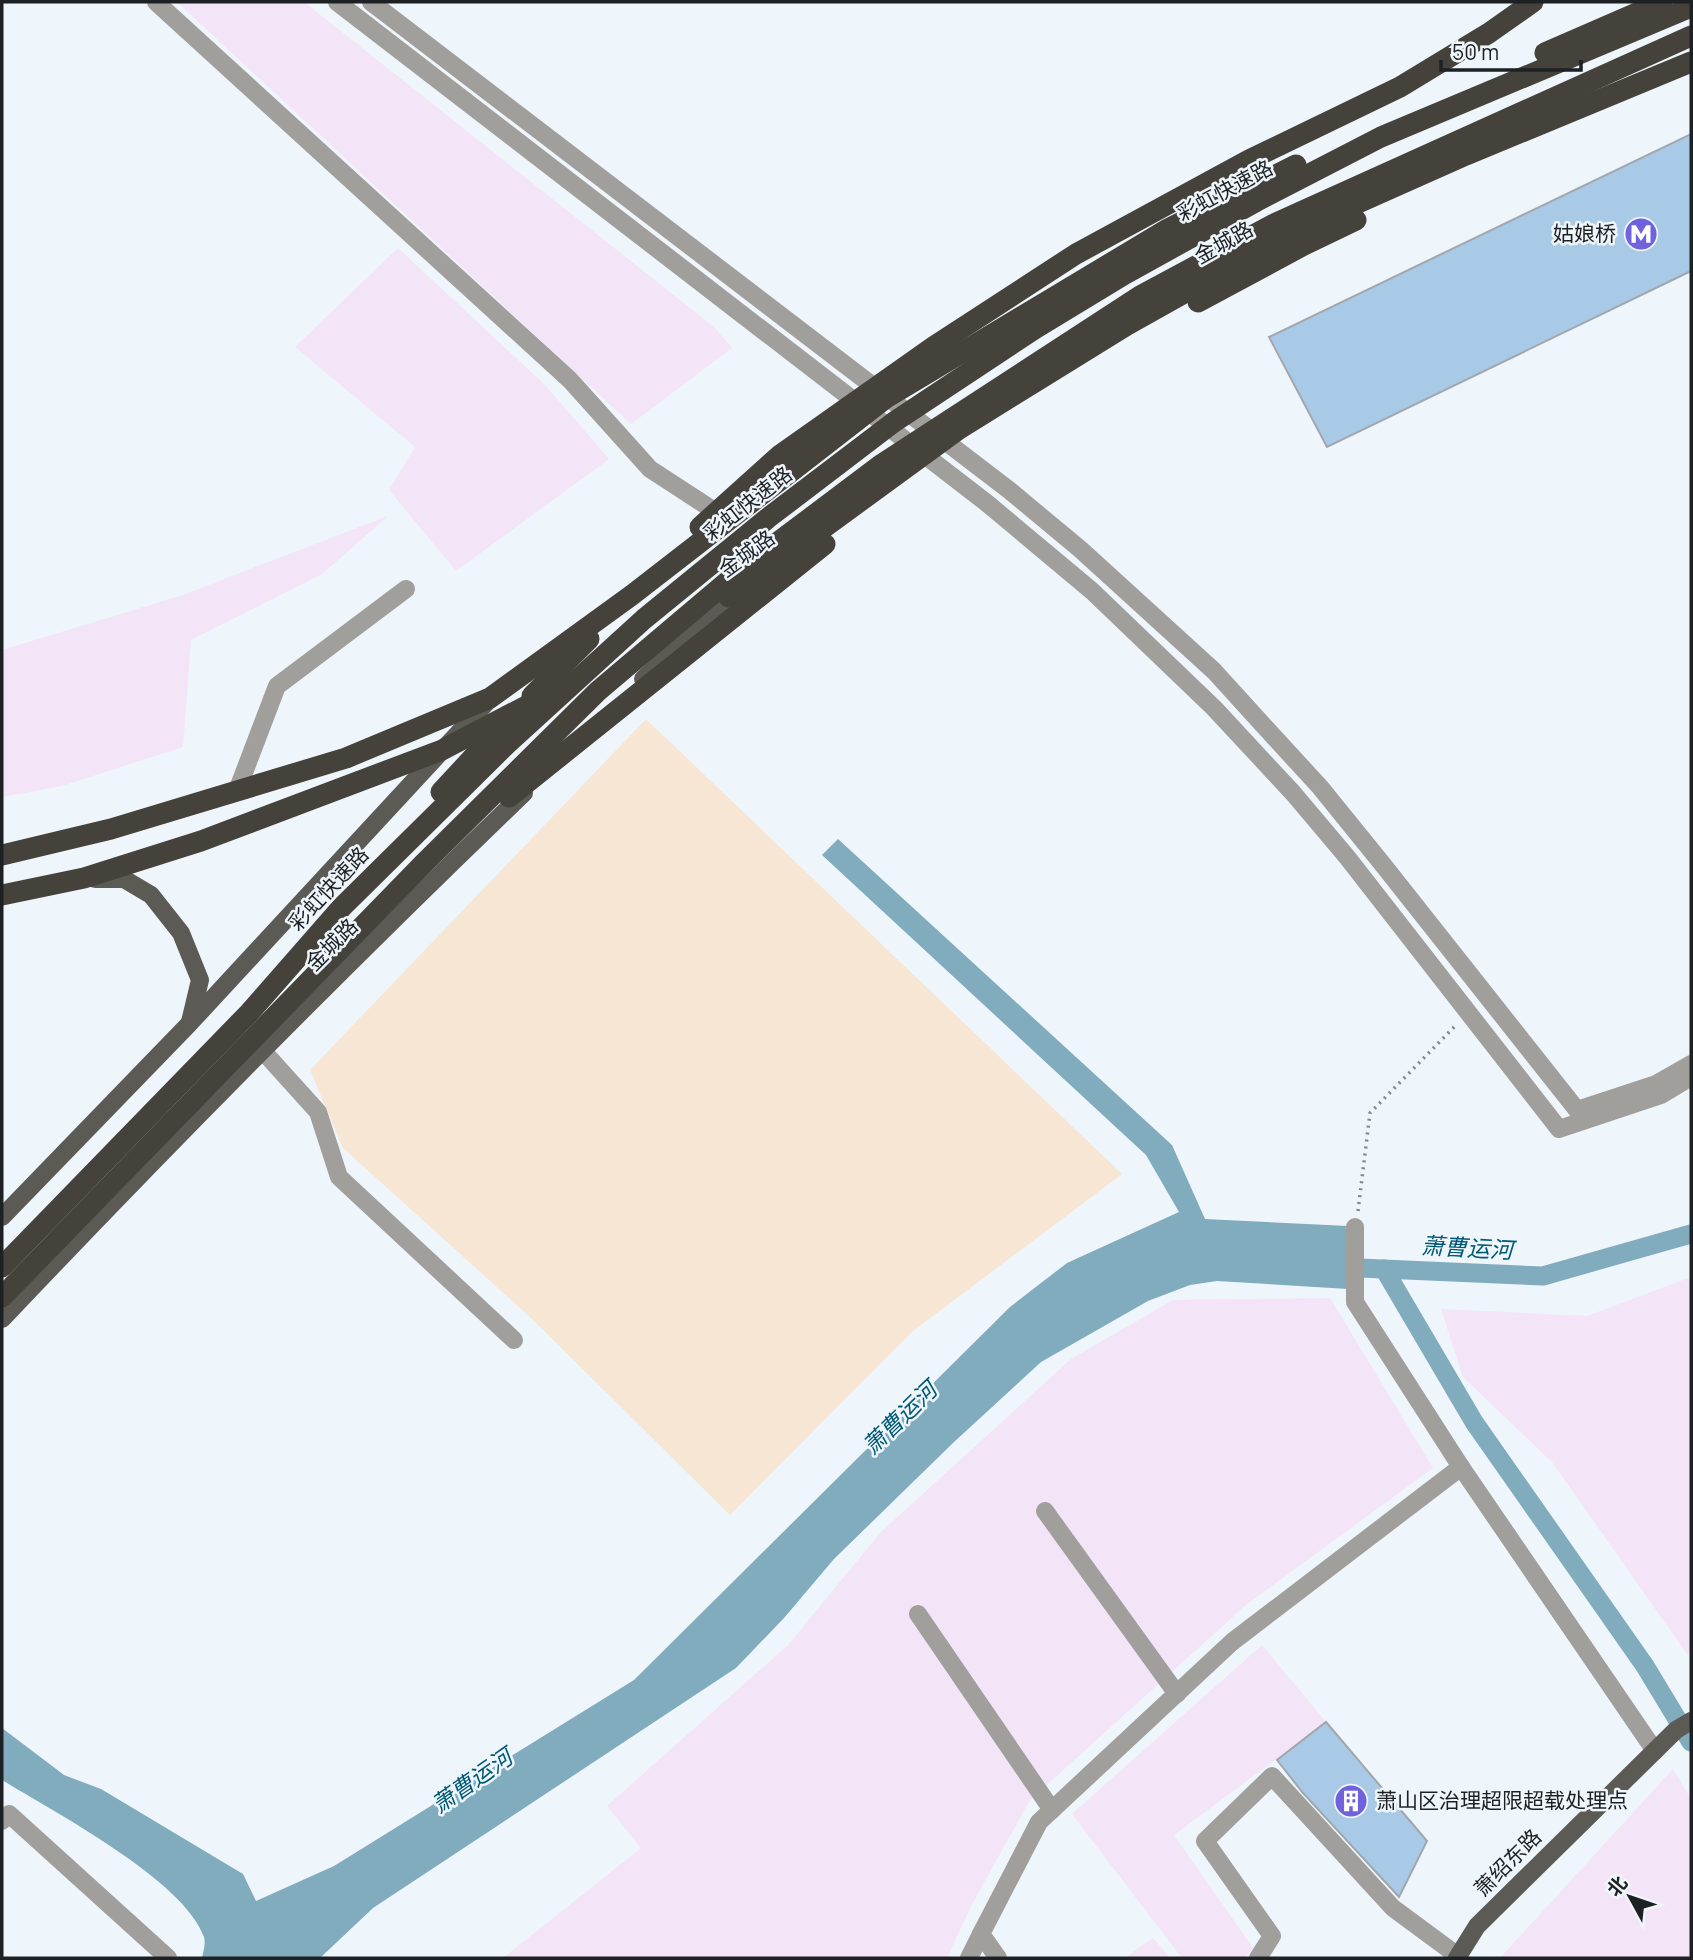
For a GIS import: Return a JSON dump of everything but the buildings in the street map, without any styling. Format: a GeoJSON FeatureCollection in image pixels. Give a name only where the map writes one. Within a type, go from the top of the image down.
{"type":"FeatureCollection","features":[{"type":"Feature","properties":{"kind":"highway"},"geometry":{"type":"LineString","coordinates":[[342,907],[466,762],[716,512],[780,455],[933,347],[1076,254],[1250,160],[1400,87],[1489,33],[1533,2]]}},
{"type":"Feature","properties":{"kind":"highway","name":"金城路"},"geometry":{"type":"LineString","coordinates":[[490,698],[632,595],[868,411],[1166,230],[1348,139],[1662,2]]}},
{"type":"Feature","properties":{"kind":"highway","name":"彩虹快速路"},"geometry":{"type":"LineString","coordinates":[[2,1267],[250,1012],[342,907],[507,744],[644,619],[768,518],[894,422],[1036,328],[1125,274],[1381,137],[1691,7]]}},
{"type":"Feature","properties":{"kind":"highway"},"geometry":{"type":"LineString","coordinates":[[2,1297],[424,863],[598,691],[741,570],[882,464],[1140,296],[1274,225],[1691,36]]}},
{"type":"Feature","properties":{"kind":"highway","name":"金城路"},"geometry":{"type":"LineString","coordinates":[[723,601],[944,441],[1127,325],[1293,232],[1466,155],[1691,62]]}},
{"type":"Feature","properties":{"kind":"highway"},"geometry":{"type":"LineString","coordinates":[[424,863],[836,535],[988,427],[1131,338],[1304,245],[1429,185],[1691,78]]}},
{"type":"Feature","properties":{"kind":"highway"},"geometry":{"type":"LineString","coordinates":[[2,895],[84,878],[201,841],[442,750],[723,601]]}},
{"type":"Feature","properties":{"kind":"highway"},"geometry":{"type":"LineString","coordinates":[[2,855],[111,829],[346,758],[490,698]]}},
{"type":"Feature","properties":{"kind":"main road","name":"金城路"},"geometry":{"type":"LineString","coordinates":[[2,1319],[177,1135],[430,882],[723,601]]}},
{"type":"Feature","properties":{"kind":"main road","name":"金城路"},"geometry":{"type":"LineString","coordinates":[[2,1217],[189,1024],[490,698]]}},
{"type":"Feature","properties":{"kind":"main road"},"geometry":{"type":"LineString","coordinates":[[84,878],[124,879],[151,895],[181,933],[200,980],[189,1024]]}},
{"type":"Feature","properties":{"kind":"main road","name":"萧绍东路"},"geometry":{"type":"LineString","coordinates":[[1458,1957],[1477,1926],[1655,1751],[1684,1726]]}},
{"type":"Feature","properties":{"kind":"street"},"geometry":{"type":"LineString","coordinates":[[156,2],[570,380],[650,469],[716,512]]}},
{"type":"Feature","properties":{"kind":"street"},"geometry":{"type":"LineString","coordinates":[[337,2],[988,504],[1092,590],[1214,708],[1293,793],[1338,846],[1559,1129],[1661,1096],[1691,1077]]}},
{"type":"Feature","properties":{"kind":"street"},"geometry":{"type":"LineString","coordinates":[[371,2],[1009,489],[1080,549],[1214,671],[1320,787],[1577,1110],[1656,1084],[1691,1063]]}},
{"type":"Feature","properties":{"kind":"street"},"geometry":{"type":"LineString","coordinates":[[237,791],[276,686],[406,589]]}},
{"type":"Feature","properties":{"kind":"street"},"geometry":{"type":"LineString","coordinates":[[262,1050],[318,1112],[339,1177],[514,1340]]}},
{"type":"Feature","properties":{"kind":"street"},"geometry":{"type":"LineString","coordinates":[[1355,1227],[1355,1302],[1461,1467],[1655,1751]]}},
{"type":"Feature","properties":{"kind":"street"},"geometry":{"type":"LineString","coordinates":[[969,1958],[1039,1822],[1232,1642],[1461,1467]]}},
{"type":"Feature","properties":{"kind":"street"},"geometry":{"type":"LineString","coordinates":[[1045,1511],[1177,1694]]}},
{"type":"Feature","properties":{"kind":"street"},"geometry":{"type":"LineString","coordinates":[[918,1614],[1052,1810]]}},
{"type":"Feature","properties":{"kind":"street"},"geometry":{"type":"LineString","coordinates":[[1258,1958],[1272,1936],[1205,1841],[1272,1776],[1393,1908],[1458,1957]]}},
{"type":"Feature","properties":{"kind":"street"},"geometry":{"type":"LineString","coordinates":[[2,1821],[9,1814],[168,1958]]}},
{"type":"Feature","properties":{"kind":"street"},"geometry":{"type":"LineString","coordinates":[[981,1934],[998,1958]]}},
{"type":"Feature","properties":{"kind":"path"},"geometry":{"type":"LineString","coordinates":[[1355,1227],[1370,1113],[1467,1013]]}},
{"type":"Feature","properties":{"kind":"shaded area"},"geometry":{"type":"Polygon","coordinates":[[[177,2],[304,2],[714,327],[732,348],[631,424],[177,2]]]}},
{"type":"Feature","properties":{"kind":"shaded area"},"geometry":{"type":"Polygon","coordinates":[[[398,248],[545,385],[609,459],[456,571],[389,490],[415,447],[295,347],[398,248]]]}},
{"type":"Feature","properties":{"kind":"shaded area"},"geometry":{"type":"Polygon","coordinates":[[[388,516],[322,574],[191,640],[183,747],[62,786],[2,797],[2,650],[180,596],[388,516]]]}},
{"type":"Feature","properties":{"kind":"shaded area"},"geometry":{"type":"Polygon","coordinates":[[[646,719],[1122,1174],[913,1331],[730,1515],[531,1318],[343,1148],[310,1070],[646,719]]]}},
{"type":"Feature","properties":{"kind":"shaded area"},"geometry":{"type":"Polygon","coordinates":[[[1691,1277],[1691,1651],[1687,1654],[1552,1462],[1463,1377],[1441,1309],[1587,1316],[1691,1277]]]}},
{"type":"Feature","properties":{"kind":"shaded area"},"geometry":{"type":"Polygon","coordinates":[[[1330,1298],[1433,1468],[1247,1604],[1030,1800],[971,1906],[947,1958],[503,1958],[641,1848],[607,1806],[788,1645],[881,1532],[1071,1359],[1173,1300],[1330,1298]]]}},
{"type":"Feature","properties":{"kind":"shaded area"},"geometry":{"type":"Polygon","coordinates":[[[1262,1645],[1326,1722],[1174,1835],[1253,1948],[1245,1958],[1182,1958],[1072,1814],[1262,1645]]]}},
{"type":"Feature","properties":{"kind":"shaded area"},"geometry":{"type":"Polygon","coordinates":[[[1673,1769],[1691,1799],[1691,1958],[1500,1958],[1673,1769]]]}},
{"type":"Feature","properties":{"kind":"shaded area"},"geometry":{"type":"Polygon","coordinates":[[[1153,1938],[1170,1958],[1125,1958],[1153,1938]]]}},
{"type":"Feature","properties":{"kind":"water"},"geometry":{"type":"Polygon","coordinates":[[[838,839],[1172,1145],[1205,1219],[1348,1226],[1348,1289],[1217,1281],[1190,1285],[1148,1301],[1041,1362],[834,1559],[784,1618],[736,1668],[373,1908],[320,1958],[202,1958],[204,1937],[192,1915],[171,1893],[115,1849],[2,1780],[2,1728],[64,1775],[101,1789],[243,1874],[256,1901],[334,1866],[634,1680],[1010,1307],[1067,1263],[1179,1212],[1146,1155],[822,855],[838,839]]]}},
{"type":"Feature","properties":{"kind":"waterway","name":"萧曹运河"},"geometry":{"type":"LineString","coordinates":[[1337,1267],[1543,1276],[1691,1234]]}},
{"type":"Feature","properties":{"kind":"waterway"},"geometry":{"type":"LineString","coordinates":[[1384,1269],[1474,1422],[1645,1666],[1691,1742]]}},
{"type":"Feature","properties":{"kind":"place","name":"姑娘桥"},"geometry":{"type":"Point","coordinates":[1641,234]}},
{"type":"Feature","properties":{"kind":"place","name":"萧山区治理超限超载处理点"},"geometry":{"type":"Point","coordinates":[1351,1801]}}]}
